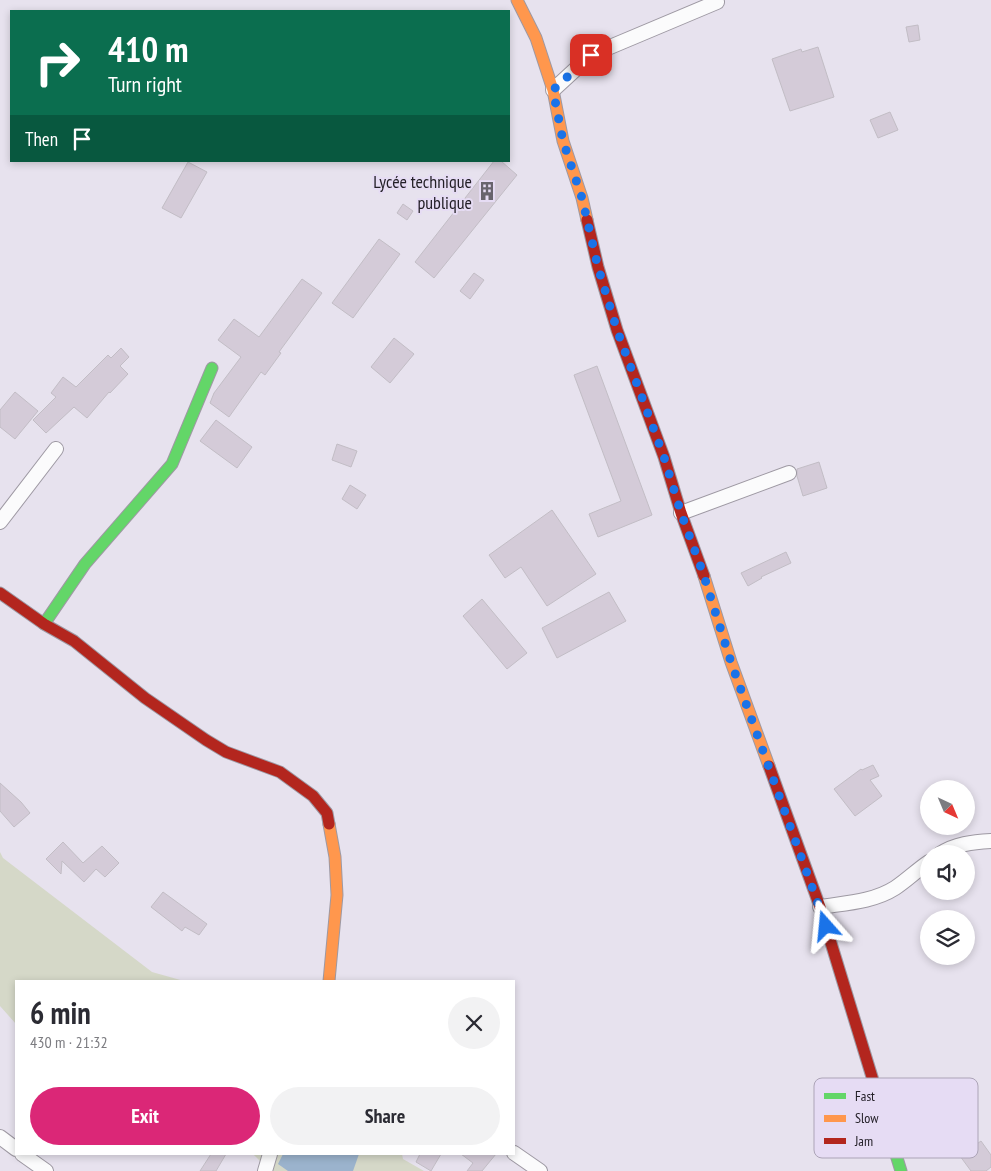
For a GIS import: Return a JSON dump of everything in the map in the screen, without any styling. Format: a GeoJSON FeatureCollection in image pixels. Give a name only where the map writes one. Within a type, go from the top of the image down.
{"type":"FeatureCollection","features":[{"type":"Feature","properties":{"kind":"street"},"geometry":{"type":"LineString","coordinates":[[517,0],[536,38],[553,90],[563,141],[582,198],[598,267],[617,330],[664,457],[731,662],[820,907],[872,1078]]}},
{"type":"Feature","properties":{"kind":"street"},"geometry":{"type":"LineString","coordinates":[[553,90],[591,55],[717,2]]}},
{"type":"Feature","properties":{"kind":"street"},"geometry":{"type":"LineString","coordinates":[[44,624],[85,564],[172,464],[212,368]]}},
{"type":"Feature","properties":{"kind":"street"},"geometry":{"type":"LineString","coordinates":[[0,522],[56,449]]}},
{"type":"Feature","properties":{"kind":"street"},"geometry":{"type":"LineString","coordinates":[[681,513],[789,473]]}},
{"type":"Feature","properties":{"kind":"street"},"geometry":{"type":"LineString","coordinates":[[0,593],[44,624],[74,641],[145,698],[206,740],[226,752],[280,772],[313,796],[327,813],[335,857],[337,895],[329,980]]}},
{"type":"Feature","properties":{"kind":"street"},"geometry":{"type":"LineString","coordinates":[[959,845],[991,841]]}},
{"type":"Feature","properties":{"kind":"street"},"geometry":{"type":"LineString","coordinates":[[820,907],[879,896],[894,888],[920,869]]}},
{"type":"Feature","properties":{"kind":"street"},"geometry":{"type":"LineString","coordinates":[[1,1141],[15,1148]]}},
{"type":"Feature","properties":{"kind":"street"},"geometry":{"type":"LineString","coordinates":[[515,1154],[540,1171]]}},
{"type":"Feature","properties":{"kind":"street"},"geometry":{"type":"LineString","coordinates":[[23,1155],[46,1171]]}},
{"type":"Feature","properties":{"kind":"street"},"geometry":{"type":"LineString","coordinates":[[265,1171],[270,1155]]}},
{"type":"Feature","properties":{"kind":"street"},"geometry":{"type":"LineString","coordinates":[[897,1158],[901,1171]]}},
{"type":"Feature","properties":{"kind":"green space"},"geometry":{"type":"Polygon","coordinates":[[[0,852],[3,858],[152,972],[180,980],[15,980],[15,1023],[0,1006],[0,852]]]}},
{"type":"Feature","properties":{"kind":"green space"},"geometry":{"type":"Polygon","coordinates":[[[254,1155],[402,1155],[403,1159],[424,1171],[270,1171],[254,1155]]]}},
{"type":"Feature","properties":{"kind":"water"},"geometry":{"type":"Polygon","coordinates":[[[282,1155],[359,1155],[353,1171],[288,1171],[278,1164],[282,1155]]]}},
{"type":"Feature","properties":{"kind":"building"},"geometry":{"type":"Polygon","coordinates":[[[918,25],[920,40],[909,42],[906,27],[918,25]]]}},
{"type":"Feature","properties":{"kind":"building"},"geometry":{"type":"Polygon","coordinates":[[[818,47],[834,97],[790,111],[772,59],[801,49],[802,52],[818,47]]]}},
{"type":"Feature","properties":{"kind":"building"},"geometry":{"type":"Polygon","coordinates":[[[890,112],[898,130],[878,138],[870,120],[890,112]]]}},
{"type":"Feature","properties":{"kind":"building"},"geometry":{"type":"Polygon","coordinates":[[[188,162],[207,172],[181,218],[162,208],[188,162]]]}},
{"type":"Feature","properties":{"kind":"building"},"geometry":{"type":"Polygon","coordinates":[[[493,162],[502,162],[517,175],[434,278],[415,262],[493,162]]]}},
{"type":"Feature","properties":{"kind":"building"},"geometry":{"type":"Polygon","coordinates":[[[403,204],[413,211],[407,220],[397,213],[403,204]]]}},
{"type":"Feature","properties":{"kind":"building"},"geometry":{"type":"Polygon","coordinates":[[[379,239],[400,254],[353,318],[332,303],[379,239]]]}},
{"type":"Feature","properties":{"kind":"building"},"geometry":{"type":"Polygon","coordinates":[[[474,273],[484,280],[470,299],[460,291],[474,273]]]}},
{"type":"Feature","properties":{"kind":"building"},"geometry":{"type":"Polygon","coordinates":[[[302,279],[322,293],[279,352],[281,353],[265,375],[261,372],[229,417],[210,403],[214,393],[241,357],[218,340],[234,319],[259,337],[302,279]]]}},
{"type":"Feature","properties":{"kind":"building"},"geometry":{"type":"Polygon","coordinates":[[[394,338],[414,354],[390,383],[371,367],[394,338]]]}},
{"type":"Feature","properties":{"kind":"building"},"geometry":{"type":"Polygon","coordinates":[[[121,348],[129,357],[120,366],[128,374],[109,392],[87,418],[74,407],[46,433],[33,420],[56,397],[51,393],[63,377],[76,387],[108,355],[111,358],[121,348]]]}},
{"type":"Feature","properties":{"kind":"building"},"geometry":{"type":"Polygon","coordinates":[[[597,366],[652,515],[598,537],[589,514],[621,501],[574,375],[597,366]]]}},
{"type":"Feature","properties":{"kind":"building"},"geometry":{"type":"Polygon","coordinates":[[[15,392],[38,411],[15,439],[0,427],[0,410],[15,392]]]}},
{"type":"Feature","properties":{"kind":"building"},"geometry":{"type":"Polygon","coordinates":[[[216,420],[252,447],[237,468],[200,441],[216,420]]]}},
{"type":"Feature","properties":{"kind":"building"},"geometry":{"type":"Polygon","coordinates":[[[337,444],[357,451],[351,467],[332,460],[337,444]]]}},
{"type":"Feature","properties":{"kind":"building"},"geometry":{"type":"Polygon","coordinates":[[[819,462],[827,488],[803,496],[797,476],[797,469],[819,462]]]}},
{"type":"Feature","properties":{"kind":"building"},"geometry":{"type":"Polygon","coordinates":[[[350,485],[366,495],[357,509],[342,499],[350,485]]]}},
{"type":"Feature","properties":{"kind":"building"},"geometry":{"type":"Polygon","coordinates":[[[552,510],[596,574],[547,606],[521,567],[505,578],[489,555],[552,510]]]}},
{"type":"Feature","properties":{"kind":"building"},"geometry":{"type":"Polygon","coordinates":[[[786,552],[791,563],[761,577],[748,586],[741,573],[786,552]]]}},
{"type":"Feature","properties":{"kind":"building"},"geometry":{"type":"Polygon","coordinates":[[[609,592],[626,621],[557,658],[542,628],[609,592]]]}},
{"type":"Feature","properties":{"kind":"building"},"geometry":{"type":"Polygon","coordinates":[[[482,599],[527,653],[507,669],[463,616],[482,599]]]}},
{"type":"Feature","properties":{"kind":"building"},"geometry":{"type":"Polygon","coordinates":[[[873,765],[879,776],[870,780],[882,796],[855,816],[834,789],[861,769],[873,765]]]}},
{"type":"Feature","properties":{"kind":"building"},"geometry":{"type":"Polygon","coordinates":[[[0,783],[30,813],[14,827],[0,811],[0,783]]]}},
{"type":"Feature","properties":{"kind":"building"},"geometry":{"type":"Polygon","coordinates":[[[63,842],[83,863],[102,846],[119,863],[105,877],[96,869],[84,882],[62,861],[61,874],[46,859],[63,842]]]}},
{"type":"Feature","properties":{"kind":"building"},"geometry":{"type":"Polygon","coordinates":[[[163,892],[207,924],[199,935],[185,927],[182,931],[151,907],[163,892]]]}},
{"type":"Feature","properties":{"kind":"building"},"geometry":{"type":"Polygon","coordinates":[[[981,1141],[991,1155],[991,1167],[986,1171],[971,1171],[961,1158],[978,1158],[978,1143],[981,1141]]]}},
{"type":"Feature","properties":{"kind":"building"},"geometry":{"type":"Polygon","coordinates":[[[210,1155],[225,1155],[216,1171],[200,1171],[210,1155]]]}},
{"type":"Feature","properties":{"kind":"building"},"geometry":{"type":"Polygon","coordinates":[[[420,1155],[440,1155],[431,1171],[416,1162],[420,1155]]]}},
{"type":"Feature","properties":{"kind":"building"},"geometry":{"type":"Polygon","coordinates":[[[462,1155],[495,1155],[482,1171],[467,1171],[473,1163],[462,1155]]]}},
{"type":"Feature","properties":{"kind":"traffic: fast"},"geometry":{"type":"LineString","coordinates":[[44,624],[85,564],[172,464],[212,368]]}},
{"type":"Feature","properties":{"kind":"traffic: fast"},"geometry":{"type":"LineString","coordinates":[[897,1158],[901,1171]]}},
{"type":"Feature","properties":{"kind":"traffic: slow"},"geometry":{"type":"LineString","coordinates":[[517,0],[536,38],[553,90],[563,141],[582,198],[587,220]]}},
{"type":"Feature","properties":{"kind":"traffic: slow"},"geometry":{"type":"LineString","coordinates":[[704,576],[731,662],[769,766]]}},
{"type":"Feature","properties":{"kind":"traffic: slow"},"geometry":{"type":"LineString","coordinates":[[329,824],[335,857],[337,895],[329,980]]}},
{"type":"Feature","properties":{"kind":"traffic: jam"},"geometry":{"type":"LineString","coordinates":[[587,220],[598,267],[617,330],[664,457],[681,513],[704,576]]}},
{"type":"Feature","properties":{"kind":"traffic: jam"},"geometry":{"type":"LineString","coordinates":[[0,593],[44,624],[74,641],[145,698],[206,740],[226,752],[280,772],[313,796],[327,813],[329,824]]}},
{"type":"Feature","properties":{"kind":"traffic: jam"},"geometry":{"type":"LineString","coordinates":[[769,766],[820,907],[872,1078]]}},
{"type":"Feature","properties":{"kind":"place","name":"Lycée technique publique"},"geometry":{"type":"Point","coordinates":[487,191]}},
{"type":"Feature","properties":{"kind":"route"},"geometry":{"type":"LineString","coordinates":[[591,55],[553,90],[563,141],[582,198],[598,267],[617,330],[664,457],[731,662],[826,926]]}}]}
